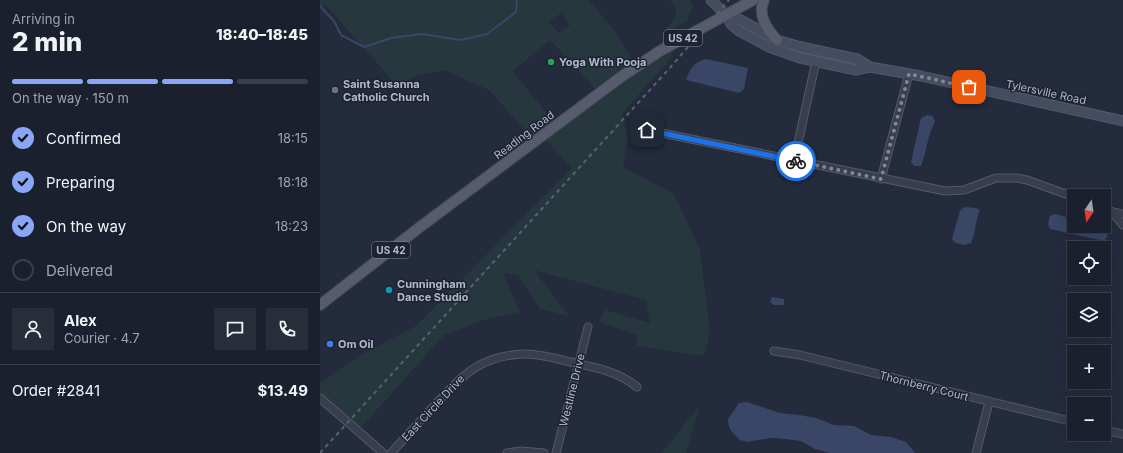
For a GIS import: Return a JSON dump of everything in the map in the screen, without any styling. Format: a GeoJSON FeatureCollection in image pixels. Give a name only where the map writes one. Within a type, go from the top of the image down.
{"type":"FeatureCollection","features":[{"type":"Feature","properties":{"kind":"main road","name":"Tylersville Road"},"geometry":{"type":"LineString","coordinates":[[711,0],[726,15],[731,24],[739,31],[778,51],[856,70],[870,67]]}},
{"type":"Feature","properties":{"kind":"main road","name":"Reading Road"},"geometry":{"type":"LineString","coordinates":[[320,305],[426,223],[621,77],[660,51],[753,0]]}},
{"type":"Feature","properties":{"kind":"main road"},"geometry":{"type":"LineString","coordinates":[[764,0],[762,11],[764,19],[768,30],[777,40]]}},
{"type":"Feature","properties":{"kind":"main road","name":"Tylersville Road"},"geometry":{"type":"LineString","coordinates":[[726,15],[739,19],[777,40],[801,47],[857,59],[870,67],[909,74],[1123,121]]}},
{"type":"Feature","properties":{"kind":"street"},"geometry":{"type":"LineString","coordinates":[[794,161],[816,61]]}},
{"type":"Feature","properties":{"kind":"street"},"geometry":{"type":"LineString","coordinates":[[885,180],[909,74]]}},
{"type":"Feature","properties":{"kind":"street"},"geometry":{"type":"LineString","coordinates":[[647,130],[885,180],[945,191],[964,190],[996,178],[1016,178],[1027,180],[1067,194]]}},
{"type":"Feature","properties":{"kind":"street"},"geometry":{"type":"LineString","coordinates":[[1113,212],[1123,214]]}},
{"type":"Feature","properties":{"kind":"street"},"geometry":{"type":"LineString","coordinates":[[1113,212],[1123,225]]}},
{"type":"Feature","properties":{"kind":"street","name":"Westline Drive"},"geometry":{"type":"LineString","coordinates":[[556,453],[588,327]]}},
{"type":"Feature","properties":{"kind":"street","name":"Thornberry Court"},"geometry":{"type":"LineString","coordinates":[[774,351],[800,355],[1067,420]]}},
{"type":"Feature","properties":{"kind":"street","name":"East Circle Drive"},"geometry":{"type":"LineString","coordinates":[[391,453],[457,381],[473,368],[486,361],[511,355],[537,355],[579,364],[621,376],[637,387]]}},
{"type":"Feature","properties":{"kind":"street"},"geometry":{"type":"LineString","coordinates":[[320,398],[383,453]]}},
{"type":"Feature","properties":{"kind":"street"},"geometry":{"type":"LineString","coordinates":[[976,453],[989,402]]}},
{"type":"Feature","properties":{"kind":"street"},"geometry":{"type":"LineString","coordinates":[[1111,431],[1123,434]]}},
{"type":"Feature","properties":{"kind":"street"},"geometry":{"type":"LineString","coordinates":[[506,453],[521,451],[544,453]]}},
{"type":"Feature","properties":{"kind":"shaded area"},"geometry":{"type":"Polygon","coordinates":[[[320,0],[589,0],[616,33],[636,66],[671,45],[672,57],[622,114],[628,137],[623,167],[674,194],[700,250],[710,331],[704,356],[636,346],[638,335],[599,322],[605,310],[650,323],[646,300],[534,270],[569,316],[540,309],[518,275],[503,273],[520,312],[483,320],[444,335],[358,431],[320,398],[320,383],[361,355],[416,326],[572,168],[542,136],[529,146],[524,129],[489,90],[444,70],[416,76],[397,86],[326,5],[320,6],[320,0]],[[561,13],[549,22],[559,33],[570,25],[561,13]],[[550,40],[513,71],[557,125],[599,93],[550,40]]]}},
{"type":"Feature","properties":{"kind":"shaded area"},"geometry":{"type":"Polygon","coordinates":[[[670,0],[689,0],[693,5],[687,21],[665,33],[664,31],[676,17],[676,8],[670,0]]]}},
{"type":"Feature","properties":{"kind":"shaded area"},"geometry":{"type":"Polygon","coordinates":[[[700,405],[686,453],[662,453],[700,405]]]}},
{"type":"Feature","properties":{"kind":"water"},"geometry":{"type":"Polygon","coordinates":[[[706,59],[748,68],[744,89],[739,93],[686,80],[693,66],[706,59]]]}},
{"type":"Feature","properties":{"kind":"water"},"geometry":{"type":"Polygon","coordinates":[[[927,115],[933,116],[935,122],[930,132],[921,166],[914,166],[911,162],[921,118],[927,115]]]}},
{"type":"Feature","properties":{"kind":"water"},"geometry":{"type":"Polygon","coordinates":[[[964,207],[976,208],[980,210],[971,243],[965,245],[955,243],[952,239],[960,211],[964,207]]]}},
{"type":"Feature","properties":{"kind":"water"},"geometry":{"type":"Polygon","coordinates":[[[1055,214],[1067,217],[1067,233],[1050,229],[1048,224],[1050,216],[1055,214]]]}},
{"type":"Feature","properties":{"kind":"water"},"geometry":{"type":"Polygon","coordinates":[[[1068,233],[1106,233],[1108,236],[1104,241],[1068,233]]]}},
{"type":"Feature","properties":{"kind":"water"},"geometry":{"type":"Polygon","coordinates":[[[772,297],[784,299],[784,305],[774,305],[770,302],[772,297]]]}},
{"type":"Feature","properties":{"kind":"water"},"geometry":{"type":"Polygon","coordinates":[[[747,402],[780,413],[816,418],[834,425],[854,426],[871,435],[891,437],[906,442],[915,453],[830,453],[815,449],[801,441],[777,438],[747,442],[740,440],[729,427],[728,419],[739,403],[747,402]]]}},
{"type":"Feature","properties":{"kind":"waterway"},"geometry":{"type":"LineString","coordinates":[[320,6],[334,21],[341,35],[364,47],[391,38],[422,34],[460,40],[487,34],[516,12],[517,0]]}},
{"type":"Feature","properties":{"kind":"railway"},"geometry":{"type":"LineString","coordinates":[[320,453],[668,70],[729,0]]}},
{"type":"Feature","properties":{"kind":"way so far"},"geometry":{"type":"LineString","coordinates":[[796,161],[881,179],[909,74],[969,87]]}},
{"type":"Feature","properties":{"kind":"place","name":"Yoga With Pooja"},"geometry":{"type":"Point","coordinates":[551,62]}},
{"type":"Feature","properties":{"kind":"place","name":"Saint Susanna Catholic Church"},"geometry":{"type":"Point","coordinates":[335,90]}},
{"type":"Feature","properties":{"kind":"place","name":"Cunningham Dance Studio"},"geometry":{"type":"Point","coordinates":[389,290]}},
{"type":"Feature","properties":{"kind":"place","name":"Om Oil"},"geometry":{"type":"Point","coordinates":[330,344]}},
{"type":"Feature","properties":{"kind":"route"},"geometry":{"type":"LineString","coordinates":[[647,130],[796,161]]}}]}
